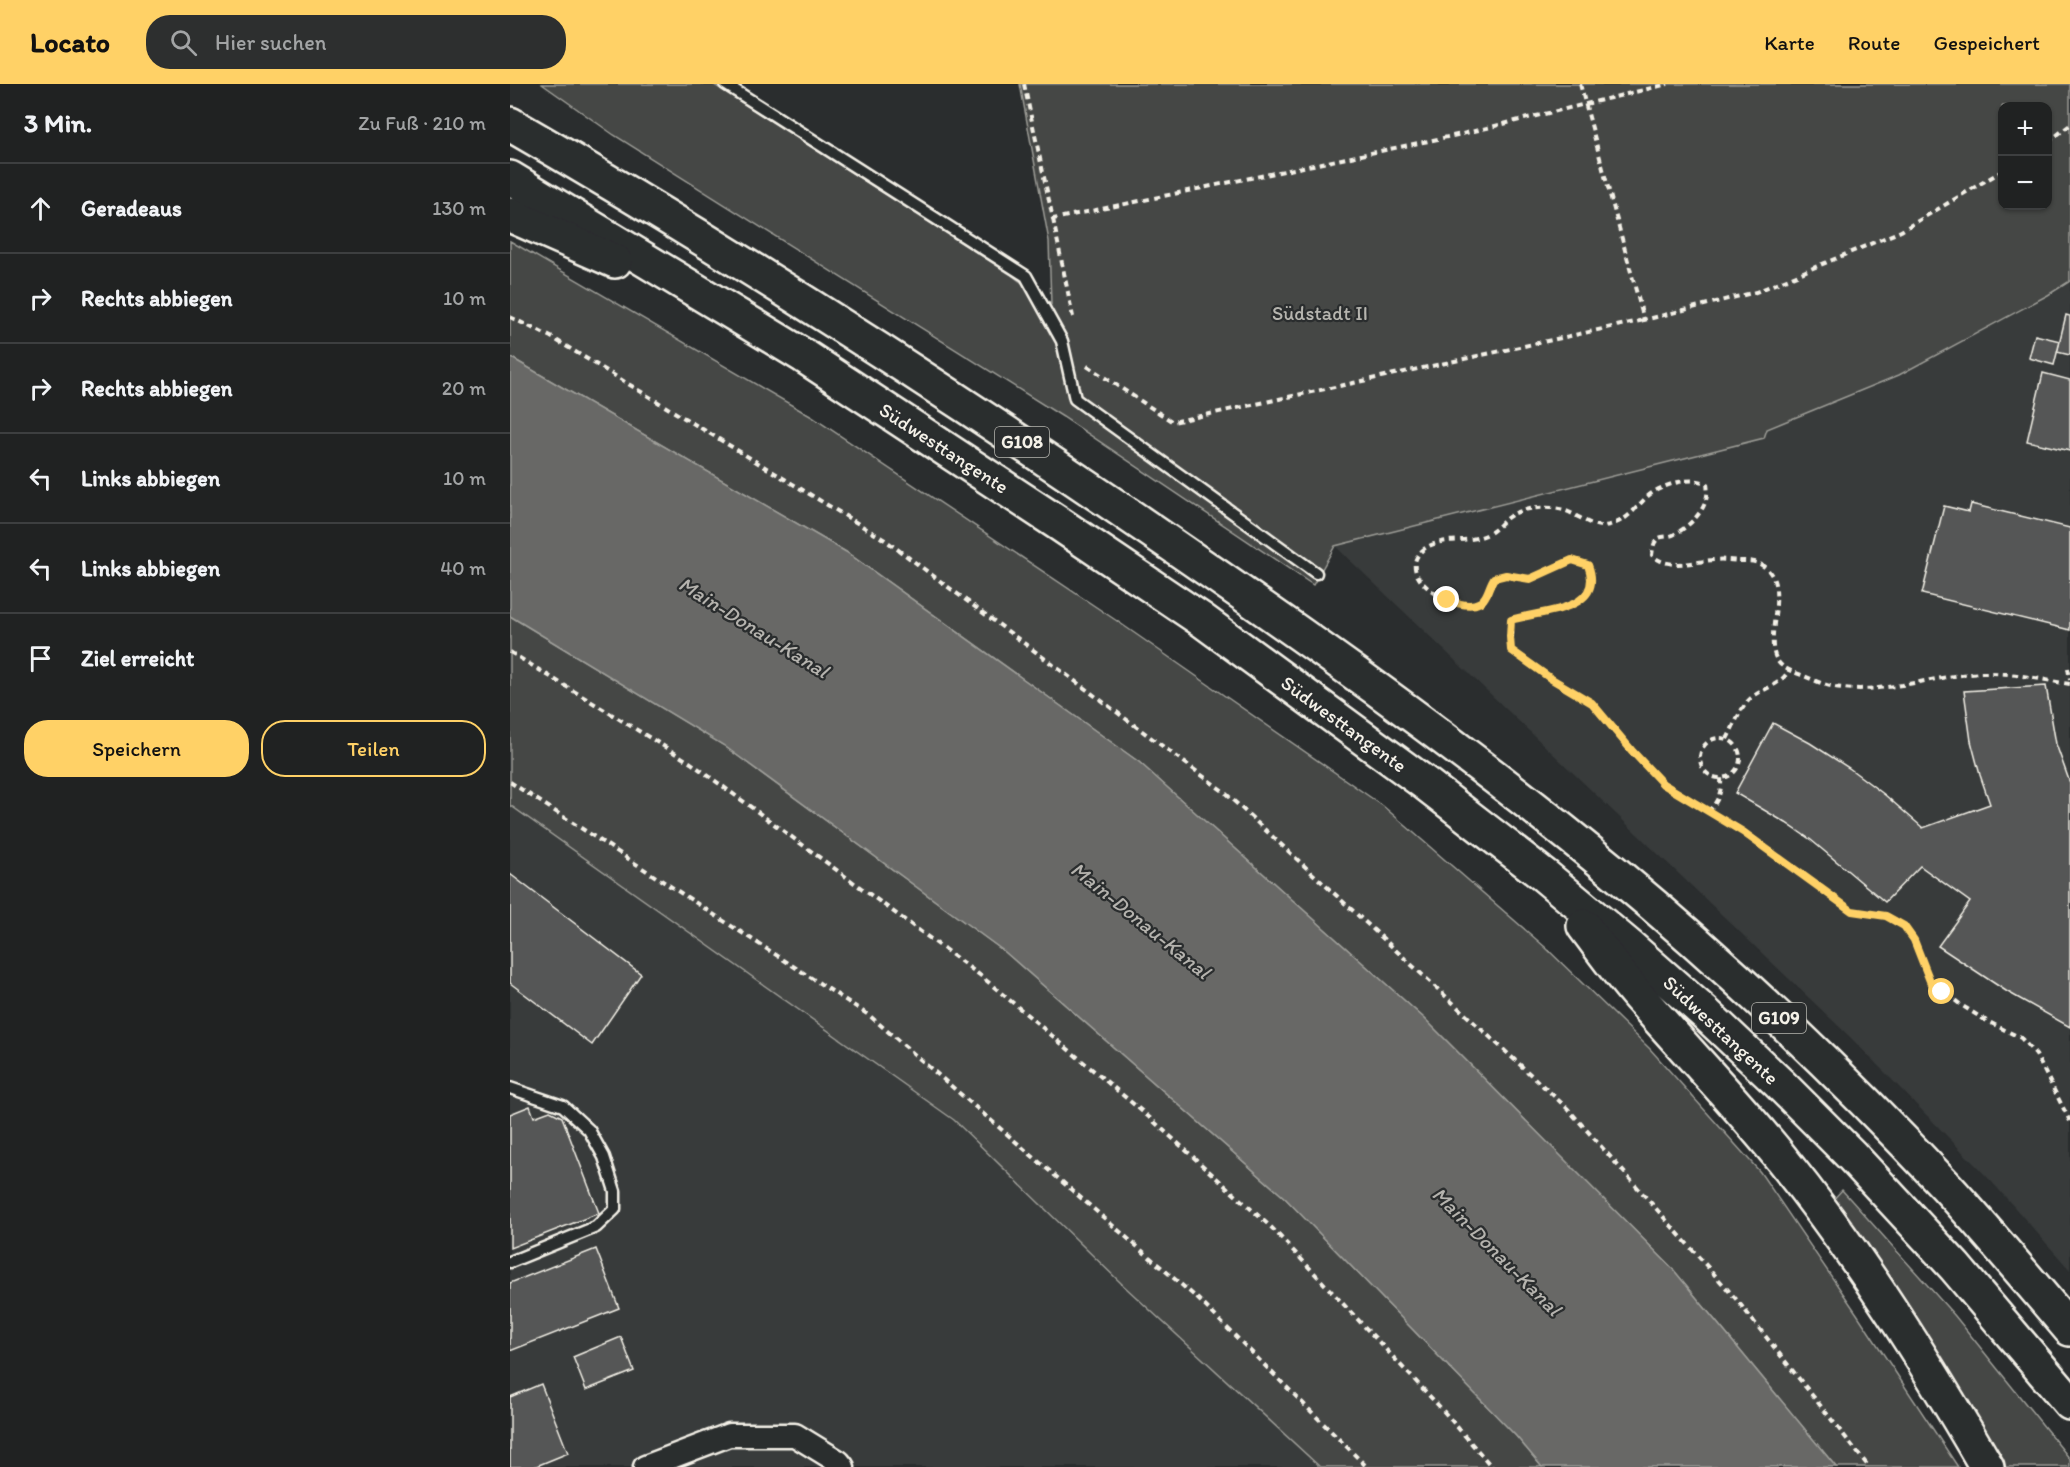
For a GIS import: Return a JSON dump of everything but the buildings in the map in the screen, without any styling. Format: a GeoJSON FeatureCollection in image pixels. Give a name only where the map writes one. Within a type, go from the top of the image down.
{"type":"FeatureCollection","features":[{"type":"Feature","properties":{"kind":"highway"},"geometry":{"type":"LineString","coordinates":[[510,100],[577,162]]}},
{"type":"Feature","properties":{"kind":"highway","name":"G108"},"geometry":{"type":"LineString","coordinates":[[510,124],[577,162],[815,309],[1012,436],[1228,583],[1452,745]]}},
{"type":"Feature","properties":{"kind":"highway","name":"Südwesttangente"},"geometry":{"type":"LineString","coordinates":[[510,178],[804,356],[1192,614],[1426,784],[1545,876],[1706,1014],[1852,1156],[1955,1267],[2070,1403]]}},
{"type":"Feature","properties":{"kind":"highway"},"geometry":{"type":"LineString","coordinates":[[510,215],[733,313]]}},
{"type":"Feature","properties":{"kind":"highway","name":"G109"},"geometry":{"type":"LineString","coordinates":[[1452,745],[1616,874],[1714,958],[1783,1023],[1946,1186],[2070,1329]]}},
{"type":"Feature","properties":{"kind":"highway"},"geometry":{"type":"LineString","coordinates":[[1545,876],[1641,1000],[1751,1121],[1812,1198],[1865,1269],[1893,1312],[1987,1467]]}},
{"type":"Feature","properties":{"kind":"street"},"geometry":{"type":"LineString","coordinates":[[645,1467],[729,1435],[795,1435],[839,1462],[843,1467]]}},
{"type":"Feature","properties":{"kind":"lane"},"geometry":{"type":"LineString","coordinates":[[725,84],[1026,276],[1062,341],[1075,399],[1316,573]]}},
{"type":"Feature","properties":{"kind":"lane"},"geometry":{"type":"LineString","coordinates":[[510,1088],[563,1106],[589,1130],[604,1157],[615,1191],[615,1209],[596,1227],[510,1262]]}},
{"type":"Feature","properties":{"kind":"path"},"geometry":{"type":"LineString","coordinates":[[1024,84],[1073,319]]}},
{"type":"Feature","properties":{"kind":"path"},"geometry":{"type":"LineString","coordinates":[[1580,84],[1644,320]]}},
{"type":"Feature","properties":{"kind":"path"},"geometry":{"type":"LineString","coordinates":[[1053,219],[1462,134],[1668,84]]}},
{"type":"Feature","properties":{"kind":"path"},"geometry":{"type":"LineString","coordinates":[[2052,139],[2070,125]]}},
{"type":"Feature","properties":{"kind":"path"},"geometry":{"type":"LineString","coordinates":[[1082,364],[1173,422],[1644,320],[1756,292],[1901,231],[1998,173]]}},
{"type":"Feature","properties":{"kind":"path"},"geometry":{"type":"LineString","coordinates":[[510,317],[550,337],[885,540],[1223,791],[1568,1109],[1736,1299],[1869,1467]]}},
{"type":"Feature","properties":{"kind":"path"},"geometry":{"type":"LineString","coordinates":[[2068,668],[2070,682],[1987,673],[1962,674],[1897,686],[1853,689],[1832,686],[1789,670],[1779,664],[1772,649],[1777,599],[1769,573],[1759,563],[1715,560],[1687,564],[1669,563],[1657,560],[1652,555],[1653,545],[1658,539],[1671,536],[1689,525],[1703,507],[1709,493],[1707,484],[1700,479],[1671,485],[1650,495],[1630,515],[1616,524],[1602,527],[1588,524],[1578,516],[1559,509],[1524,510],[1509,516],[1485,536],[1440,542],[1423,550],[1414,568],[1418,578],[1447,600],[1460,604],[1475,604],[1485,599],[1494,578],[1506,575],[1530,579],[1572,560],[1588,565],[1592,576],[1590,590],[1583,599],[1571,606],[1527,614],[1511,620],[1511,650],[1550,678],[1592,703],[1663,784],[1743,832],[1852,911],[1886,916],[1904,926],[1914,940],[1930,981],[1961,1005],[2020,1038],[2036,1055],[2070,1121]]}},
{"type":"Feature","properties":{"kind":"path"},"geometry":{"type":"LineString","coordinates":[[510,652],[692,763],[981,976],[1150,1118],[1272,1228],[1439,1406],[1491,1467]]}},
{"type":"Feature","properties":{"kind":"path"},"geometry":{"type":"LineString","coordinates":[[1727,739],[1751,699],[1778,684],[1789,670]]}},
{"type":"Feature","properties":{"kind":"path"},"geometry":{"type":"LineString","coordinates":[[1713,739],[1727,739],[1734,744],[1740,756],[1736,770],[1721,777],[1711,776],[1700,762],[1700,754],[1707,742],[1713,739]]}},
{"type":"Feature","properties":{"kind":"path"},"geometry":{"type":"LineString","coordinates":[[1708,812],[1718,802],[1722,790],[1721,777]]}},
{"type":"Feature","properties":{"kind":"path"},"geometry":{"type":"LineString","coordinates":[[510,782],[870,1016],[1198,1299],[1367,1467]]}},
{"type":"Feature","properties":{"kind":"shaded area"},"geometry":{"type":"Polygon","coordinates":[[[2070,281],[2070,1270],[1991,1181],[1850,1037],[1335,546],[1764,438],[1767,429],[1899,375],[2070,281]]]}},
{"type":"Feature","properties":{"kind":"shaded area"},"geometry":{"type":"Polygon","coordinates":[[[510,805],[954,1120],[1124,1286],[1320,1467],[510,1467],[510,805]]]}},
{"type":"Feature","properties":{"kind":"green space","name":"Südstadt II"},"geometry":{"type":"Polygon","coordinates":[[[542,84],[713,84],[1010,274],[1051,304],[1049,241],[1020,84],[2070,84],[2070,281],[1899,375],[1767,429],[1764,438],[1335,546],[1313,585],[1063,417],[614,135],[542,84]]]}},
{"type":"Feature","properties":{"kind":"green space"},"geometry":{"type":"Polygon","coordinates":[[[510,241],[812,417],[1117,621],[1383,806],[1545,947],[1650,1049],[1760,1172],[1958,1467],[1836,1467],[1672,1268],[1425,1019],[1139,762],[846,552],[510,357],[510,241]]]}},
{"type":"Feature","properties":{"kind":"green space"},"geometry":{"type":"Polygon","coordinates":[[[510,616],[723,745],[1005,952],[1285,1198],[1516,1436],[1542,1467],[1320,1467],[1124,1286],[954,1120],[510,805],[510,616]]]}},
{"type":"Feature","properties":{"kind":"green space"},"geometry":{"type":"Polygon","coordinates":[[[1842,1190],[1955,1316],[2070,1459],[2070,1467],[2002,1467],[1829,1204],[1842,1190]]]}},
{"type":"Feature","properties":{"kind":"water","name":"Main-Donau-Kanal"},"geometry":{"type":"Polygon","coordinates":[[[510,357],[846,552],[1139,762],[1425,1019],[1672,1268],[1836,1467],[1542,1467],[1516,1436],[1285,1198],[1005,952],[723,745],[510,616],[510,357]]]}},
{"type":"Feature","properties":{"kind":"route"},"geometry":{"type":"LineString","coordinates":[[1447,600],[1460,604],[1475,604],[1485,599],[1494,578],[1506,575],[1530,579],[1572,560],[1588,565],[1592,576],[1590,590],[1583,599],[1571,606],[1527,614],[1511,620],[1511,650],[1550,678],[1592,703],[1663,784],[1743,832],[1852,911],[1886,916],[1904,926],[1914,940],[1930,981],[1942,992]]}}]}
